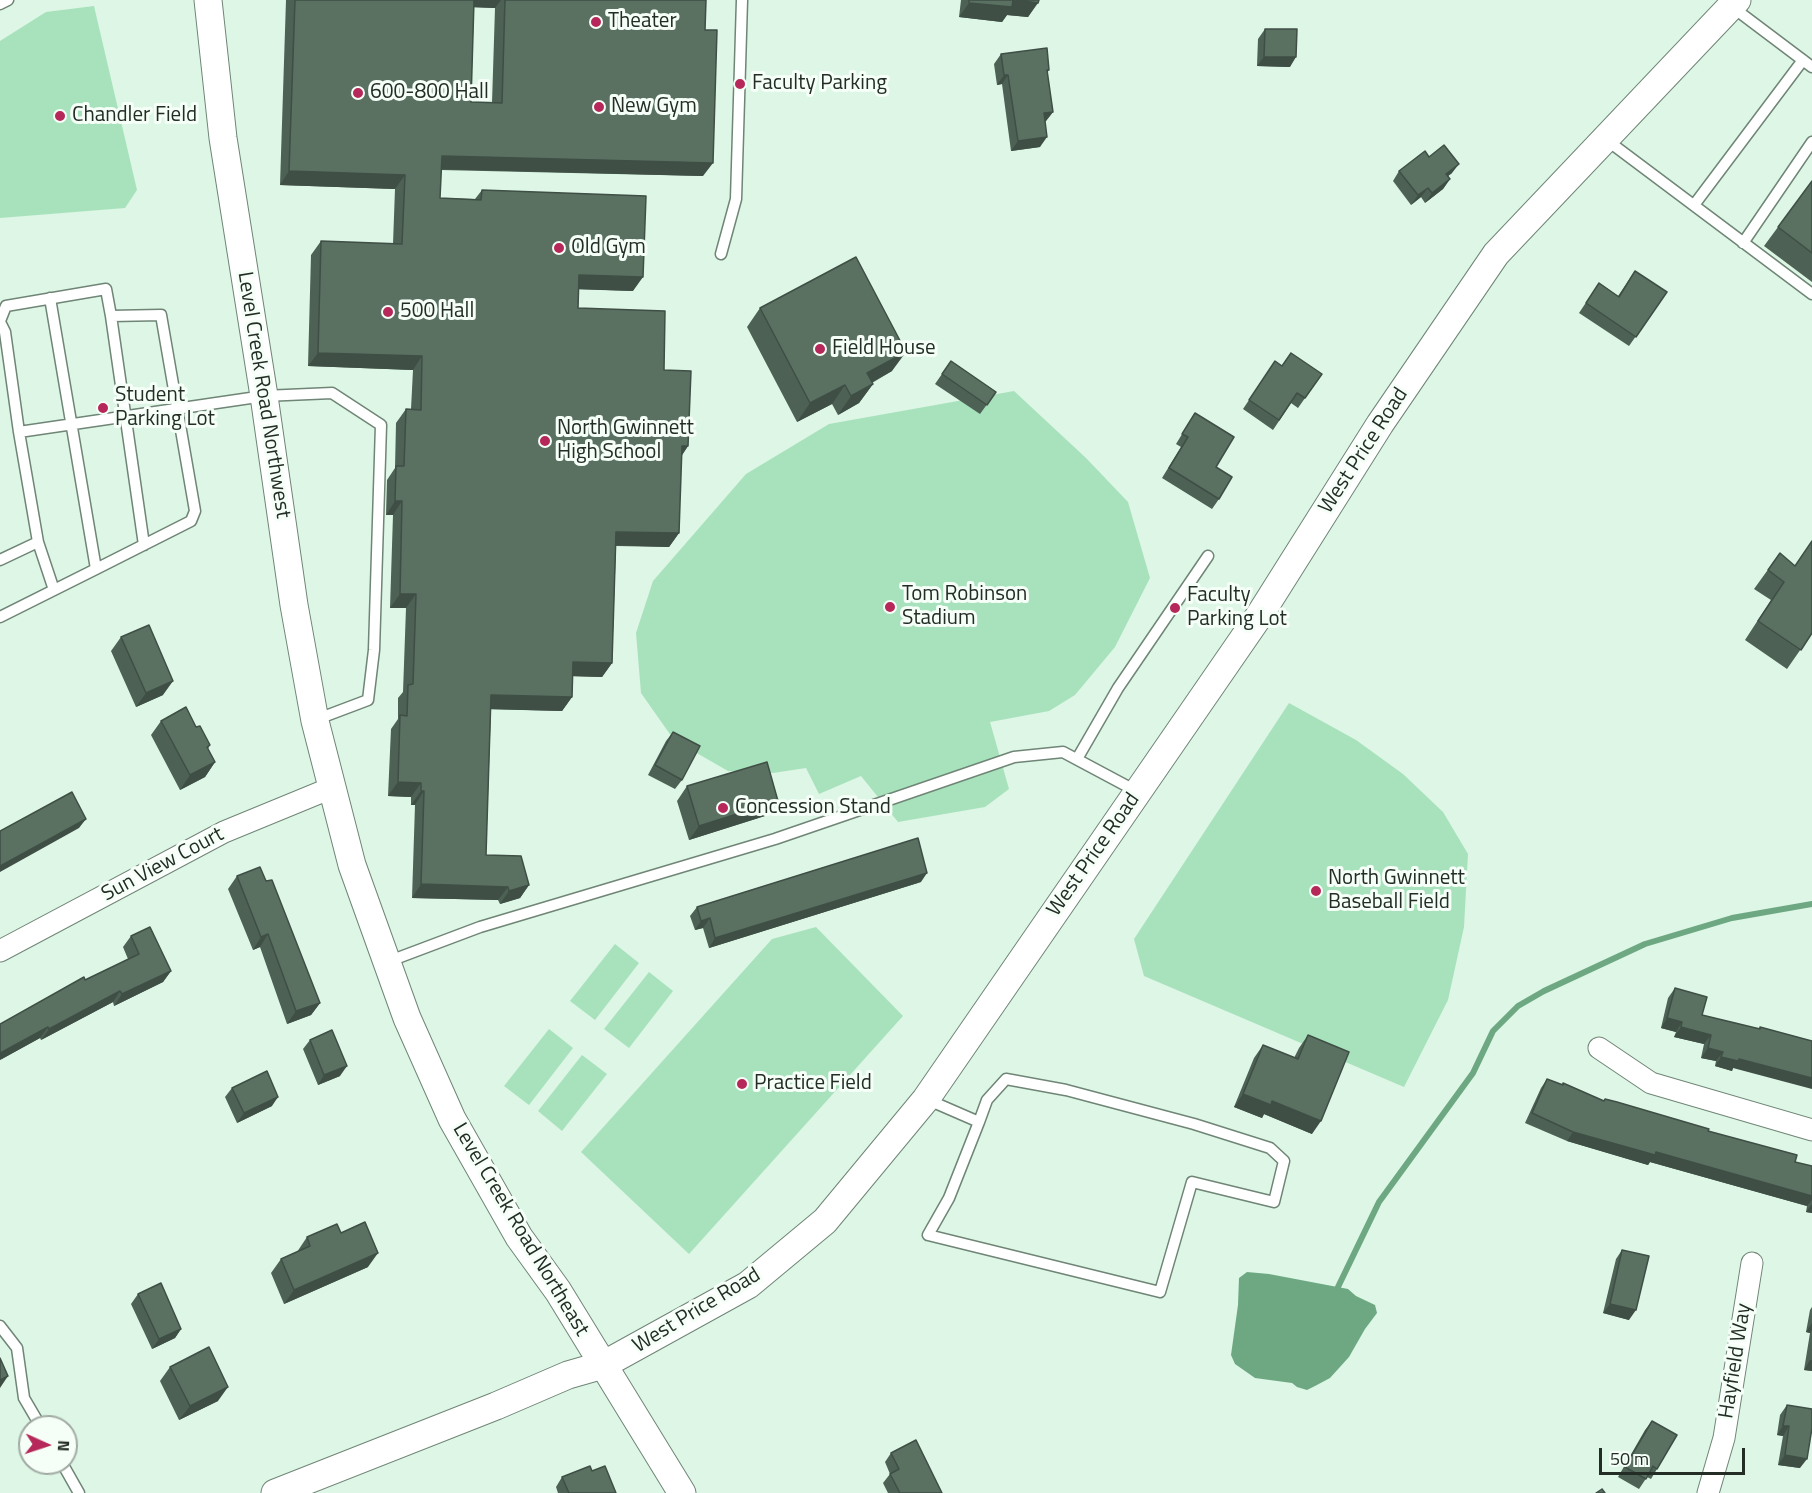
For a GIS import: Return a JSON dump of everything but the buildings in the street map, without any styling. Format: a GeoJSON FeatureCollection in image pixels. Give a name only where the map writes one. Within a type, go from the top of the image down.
{"type":"FeatureCollection","features":[{"type":"Feature","properties":{"kind":"street","name":"Level Creek Road Northwest"},"geometry":{"type":"LineString","coordinates":[[208,0],[223,138],[294,605],[315,721],[331,788]]}},
{"type":"Feature","properties":{"kind":"street","name":"West Price Road"},"geometry":{"type":"LineString","coordinates":[[275,1493],[496,1406],[568,1375],[603,1365],[748,1285],[825,1221],[926,1099],[1259,616],[1380,424],[1496,254],[1734,3]]}},
{"type":"Feature","properties":{"kind":"street","name":"Sun View Court"},"geometry":{"type":"LineString","coordinates":[[0,951],[224,832],[331,788]]}},
{"type":"Feature","properties":{"kind":"street","name":"Level Creek Road Northeast"},"geometry":{"type":"LineString","coordinates":[[331,788],[352,865],[407,1018],[452,1119],[519,1237],[558,1291],[682,1493]]}},
{"type":"Feature","properties":{"kind":"street"},"geometry":{"type":"LineString","coordinates":[[1599,1048],[1651,1083],[1812,1130]]}},
{"type":"Feature","properties":{"kind":"street","name":"Hayfield Way"},"geometry":{"type":"LineString","coordinates":[[1708,1493],[1724,1438],[1752,1263]]}},
{"type":"Feature","properties":{"kind":"lane"},"geometry":{"type":"LineString","coordinates":[[721,254],[736,199],[742,0]]}},
{"type":"Feature","properties":{"kind":"lane"},"geometry":{"type":"LineString","coordinates":[[1734,3],[1812,67]]}},
{"type":"Feature","properties":{"kind":"lane"},"geometry":{"type":"LineString","coordinates":[[1694,206],[1803,60]]}},
{"type":"Feature","properties":{"kind":"lane"},"geometry":{"type":"LineString","coordinates":[[1606,137],[1612,144],[1812,294]]}},
{"type":"Feature","properties":{"kind":"lane"},"geometry":{"type":"LineString","coordinates":[[1743,243],[1812,142]]}},
{"type":"Feature","properties":{"kind":"lane"},"geometry":{"type":"LineString","coordinates":[[54,590],[38,542],[4,332],[0,322],[6,306],[106,289],[144,544]]}},
{"type":"Feature","properties":{"kind":"lane"},"geometry":{"type":"LineString","coordinates":[[50,298],[96,569]]}},
{"type":"Feature","properties":{"kind":"lane"},"geometry":{"type":"LineString","coordinates":[[0,617],[191,521],[195,511],[161,315],[111,316]]}},
{"type":"Feature","properties":{"kind":"lane"},"geometry":{"type":"LineString","coordinates":[[19,432],[264,396],[332,393],[381,425],[374,650],[368,700],[315,721]]}},
{"type":"Feature","properties":{"kind":"lane"},"geometry":{"type":"LineString","coordinates":[[0,560],[38,542]]}},
{"type":"Feature","properties":{"kind":"lane"},"geometry":{"type":"LineString","coordinates":[[1077,759],[1118,688],[1208,556]]}},
{"type":"Feature","properties":{"kind":"lane"},"geometry":{"type":"LineString","coordinates":[[387,962],[480,927],[775,839],[1014,757],[1063,752],[1138,792]]}},
{"type":"Feature","properties":{"kind":"lane"},"geometry":{"type":"LineString","coordinates":[[1006,1080],[1066,1090],[1194,1124],[1270,1148],[1284,1161],[1274,1202],[1192,1182],[1160,1292],[928,1235],[949,1198],[980,1122],[987,1100],[1006,1080]]}},
{"type":"Feature","properties":{"kind":"lane"},"geometry":{"type":"LineString","coordinates":[[926,1099],[980,1122]]}},
{"type":"Feature","properties":{"kind":"lane"},"geometry":{"type":"LineString","coordinates":[[0,1326],[17,1348],[24,1398],[34,1415]]}},
{"type":"Feature","properties":{"kind":"lane"},"geometry":{"type":"LineString","coordinates":[[69,1475],[79,1493]]}},
{"type":"Feature","properties":{"kind":"shaded area","name":"Chandler Field"},"geometry":{"type":"Polygon","coordinates":[[[94,6],[137,190],[125,208],[0,218],[0,41],[46,12],[94,6]]]}},
{"type":"Feature","properties":{"kind":"shaded area","name":"Tom Robinson Stadium"},"geometry":{"type":"Polygon","coordinates":[[[1014,391],[1086,458],[1128,502],[1150,578],[1115,647],[1075,695],[1049,711],[990,722],[1009,789],[985,807],[898,822],[861,776],[819,794],[806,768],[773,773],[728,771],[674,740],[641,693],[636,633],[653,581],[746,474],[829,424],[1014,391]]]}},
{"type":"Feature","properties":{"kind":"shaded area","name":"North Gwinnett Baseball Field"},"geometry":{"type":"Polygon","coordinates":[[[1289,703],[1356,740],[1403,774],[1443,812],[1468,854],[1464,927],[1448,1000],[1404,1087],[1144,976],[1134,939],[1289,703]]]}},
{"type":"Feature","properties":{"kind":"shaded area","name":"Practice Field"},"geometry":{"type":"Polygon","coordinates":[[[816,927],[903,1016],[689,1254],[581,1152],[772,939],[816,927]]]}},
{"type":"Feature","properties":{"kind":"shaded area"},"geometry":{"type":"Polygon","coordinates":[[[615,944],[639,963],[595,1020],[570,1001],[615,944]]]}},
{"type":"Feature","properties":{"kind":"shaded area"},"geometry":{"type":"Polygon","coordinates":[[[649,972],[673,991],[629,1048],[604,1029],[649,972]]]}},
{"type":"Feature","properties":{"kind":"shaded area"},"geometry":{"type":"Polygon","coordinates":[[[549,1029],[573,1048],[529,1105],[504,1086],[549,1029]]]}},
{"type":"Feature","properties":{"kind":"shaded area"},"geometry":{"type":"Polygon","coordinates":[[[582,1055],[607,1074],[562,1131],[538,1111],[582,1055]]]}},
{"type":"Feature","properties":{"kind":"shaded area"},"geometry":{"type":"Polygon","coordinates":[[[1247,1272],[1348,1289],[1356,1296],[1375,1305],[1377,1313],[1349,1357],[1330,1378],[1315,1386],[1307,1390],[1292,1383],[1255,1378],[1235,1364],[1231,1355],[1239,1278],[1247,1272]]]}},
{"type":"Feature","properties":{"kind":"waterway"},"geometry":{"type":"LineString","coordinates":[[1338,1287],[1379,1202],[1473,1073],[1493,1031],[1518,1006],[1544,991],[1645,944],[1732,918],[1812,904]]}},
{"type":"Feature","properties":{"kind":"place","name":"Theater"},"geometry":{"type":"Point","coordinates":[596,22]}},
{"type":"Feature","properties":{"kind":"place","name":"Faculty Parking"},"geometry":{"type":"Point","coordinates":[740,84]}},
{"type":"Feature","properties":{"kind":"place","name":"600-800 Hall"},"geometry":{"type":"Point","coordinates":[358,93]}},
{"type":"Feature","properties":{"kind":"place","name":"New Gym"},"geometry":{"type":"Point","coordinates":[599,107]}},
{"type":"Feature","properties":{"kind":"place","name":"Chandler Field"},"geometry":{"type":"Point","coordinates":[60,116]}},
{"type":"Feature","properties":{"kind":"place","name":"Old Gym"},"geometry":{"type":"Point","coordinates":[559,248]}},
{"type":"Feature","properties":{"kind":"place","name":"500 Hall"},"geometry":{"type":"Point","coordinates":[388,312]}},
{"type":"Feature","properties":{"kind":"place","name":"Field House"},"geometry":{"type":"Point","coordinates":[820,349]}},
{"type":"Feature","properties":{"kind":"place","name":"Student Parking Lot"},"geometry":{"type":"Point","coordinates":[103,408]}},
{"type":"Feature","properties":{"kind":"place","name":"North Gwinnett High School"},"geometry":{"type":"Point","coordinates":[545,441]}},
{"type":"Feature","properties":{"kind":"place","name":"Tom Robinson Stadium"},"geometry":{"type":"Point","coordinates":[890,607]}},
{"type":"Feature","properties":{"kind":"place","name":"Faculty Parking Lot"},"geometry":{"type":"Point","coordinates":[1175,608]}},
{"type":"Feature","properties":{"kind":"place","name":"Concession Stand"},"geometry":{"type":"Point","coordinates":[723,808]}},
{"type":"Feature","properties":{"kind":"place","name":"North Gwinnett Baseball Field"},"geometry":{"type":"Point","coordinates":[1316,891]}},
{"type":"Feature","properties":{"kind":"place","name":"Practice Field"},"geometry":{"type":"Point","coordinates":[742,1084]}}]}
